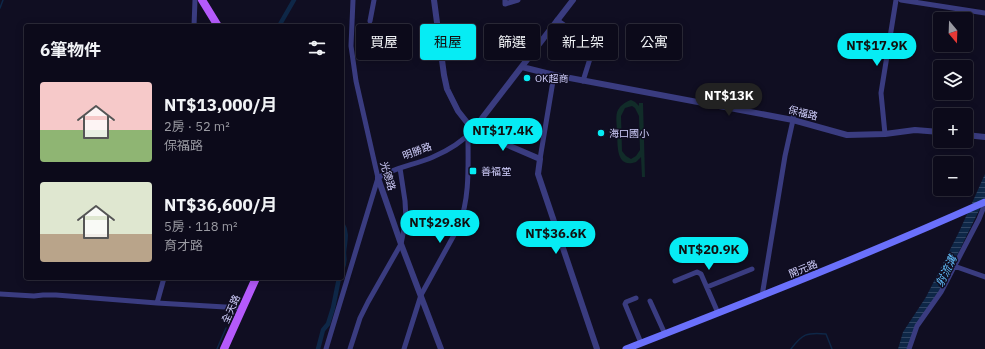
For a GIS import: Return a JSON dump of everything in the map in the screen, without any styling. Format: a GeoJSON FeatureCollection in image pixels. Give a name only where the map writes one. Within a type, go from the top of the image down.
{"type":"FeatureCollection","features":[{"type":"Feature","properties":{"kind":"main road"},"geometry":{"type":"LineString","coordinates":[[202,0],[217,24]]}},
{"type":"Feature","properties":{"kind":"main road","name":"開元路"},"geometry":{"type":"LineString","coordinates":[[626,349],[762,296],[907,237],[985,203]]}},
{"type":"Feature","properties":{"kind":"main road","name":"全天路"},"geometry":{"type":"LineString","coordinates":[[224,349],[255,280]]}},
{"type":"Feature","properties":{"kind":"street"},"geometry":{"type":"LineString","coordinates":[[194,24],[196,0]]}},
{"type":"Feature","properties":{"kind":"street","name":"光德路"},"geometry":{"type":"LineString","coordinates":[[353,0],[351,46],[356,81],[378,178],[401,244],[441,349]]}},
{"type":"Feature","properties":{"kind":"street"},"geometry":{"type":"LineString","coordinates":[[370,21],[374,0]]}},
{"type":"Feature","properties":{"kind":"street"},"geometry":{"type":"LineString","coordinates":[[434,0],[444,75],[447,89],[458,112],[474,130],[540,159]]}},
{"type":"Feature","properties":{"kind":"street"},"geometry":{"type":"LineString","coordinates":[[505,0],[505,4],[518,0]]}},
{"type":"Feature","properties":{"kind":"street","name":"明勝路"},"geometry":{"type":"LineString","coordinates":[[378,178],[400,168],[432,158],[468,136],[572,0]]}},
{"type":"Feature","properties":{"kind":"street"},"geometry":{"type":"LineString","coordinates":[[886,134],[881,93],[896,0]]}},
{"type":"Feature","properties":{"kind":"street"},"geometry":{"type":"LineString","coordinates":[[901,0],[985,13]]}},
{"type":"Feature","properties":{"kind":"street"},"geometry":{"type":"LineString","coordinates":[[557,20],[591,44],[593,49],[584,81]]}},
{"type":"Feature","properties":{"kind":"street","name":"保福路"},"geometry":{"type":"LineString","coordinates":[[522,67],[584,81],[793,120],[847,135],[886,134],[915,130],[933,131]]}},
{"type":"Feature","properties":{"kind":"street"},"geometry":{"type":"LineString","coordinates":[[554,75],[538,174],[597,349]]}},
{"type":"Feature","properties":{"kind":"street"},"geometry":{"type":"LineString","coordinates":[[762,296],[794,108]]}},
{"type":"Feature","properties":{"kind":"street"},"geometry":{"type":"LineString","coordinates":[[404,349],[421,295],[459,226],[462,217],[469,174],[468,136]]}},
{"type":"Feature","properties":{"kind":"street"},"geometry":{"type":"LineString","coordinates":[[973,136],[985,137]]}},
{"type":"Feature","properties":{"kind":"street"},"geometry":{"type":"LineString","coordinates":[[350,349],[360,318],[401,244],[406,219],[400,168]]}},
{"type":"Feature","properties":{"kind":"street"},"geometry":{"type":"LineString","coordinates":[[326,349],[378,178]]}},
{"type":"Feature","properties":{"kind":"street"},"geometry":{"type":"LineString","coordinates":[[909,349],[917,326],[941,292],[979,219],[985,203]]}},
{"type":"Feature","properties":{"kind":"street"},"geometry":{"type":"LineString","coordinates":[[954,266],[985,277]]}},
{"type":"Feature","properties":{"kind":"street"},"geometry":{"type":"LineString","coordinates":[[707,287],[752,269]]}},
{"type":"Feature","properties":{"kind":"street"},"geometry":{"type":"LineString","coordinates":[[675,281],[697,272],[701,274],[718,313]]}},
{"type":"Feature","properties":{"kind":"street"},"geometry":{"type":"LineString","coordinates":[[157,303],[163,280]]}},
{"type":"Feature","properties":{"kind":"street"},"geometry":{"type":"LineString","coordinates":[[0,294],[34,296],[56,295],[242,308]]}},
{"type":"Feature","properties":{"kind":"street"},"geometry":{"type":"LineString","coordinates":[[636,298],[626,302],[625,304],[641,343]]}},
{"type":"Feature","properties":{"kind":"street"},"geometry":{"type":"LineString","coordinates":[[650,301],[665,334]]}},
{"type":"Feature","properties":{"kind":"green space"},"geometry":{"type":"Polygon","coordinates":[[[631,100],[639,106],[639,103],[643,103],[645,177],[642,177],[641,157],[636,162],[629,163],[624,162],[619,154],[616,120],[618,110],[623,104],[631,100]],[[632,106],[625,108],[621,116],[622,151],[631,159],[636,156],[640,150],[639,116],[635,108],[632,106]]]}},
{"type":"Feature","properties":{"kind":"water","name":"射流溝"},"geometry":{"type":"Polygon","coordinates":[[[985,174],[985,198],[946,278],[915,328],[908,349],[898,349],[903,332],[926,297],[959,232],[985,174]]]}},
{"type":"Feature","properties":{"kind":"waterway"},"geometry":{"type":"LineString","coordinates":[[0,8],[3,0]]}},
{"type":"Feature","properties":{"kind":"waterway"},"geometry":{"type":"LineString","coordinates":[[280,24],[294,0]]}},
{"type":"Feature","properties":{"kind":"waterway"},"geometry":{"type":"LineString","coordinates":[[344,227],[346,237],[344,252]]}},
{"type":"Feature","properties":{"kind":"waterway"},"geometry":{"type":"LineString","coordinates":[[344,252],[344,262]]}},
{"type":"Feature","properties":{"kind":"waterway"},"geometry":{"type":"LineString","coordinates":[[318,349],[323,330],[328,324],[333,308],[339,280]]}},
{"type":"Feature","properties":{"kind":"waterway"},"geometry":{"type":"LineString","coordinates":[[217,349],[226,328]]}},
{"type":"Feature","properties":{"kind":"waterway"},"geometry":{"type":"LineString","coordinates":[[791,349],[802,337],[814,333],[826,334],[832,349]]}},
{"type":"Feature","properties":{"kind":"place","name":"OK超商"},"geometry":{"type":"Point","coordinates":[527,78]}},
{"type":"Feature","properties":{"kind":"place","name":"海口國小"},"geometry":{"type":"Point","coordinates":[601,133]}},
{"type":"Feature","properties":{"kind":"place","name":"善福堂"},"geometry":{"type":"Point","coordinates":[473,171]}}]}
